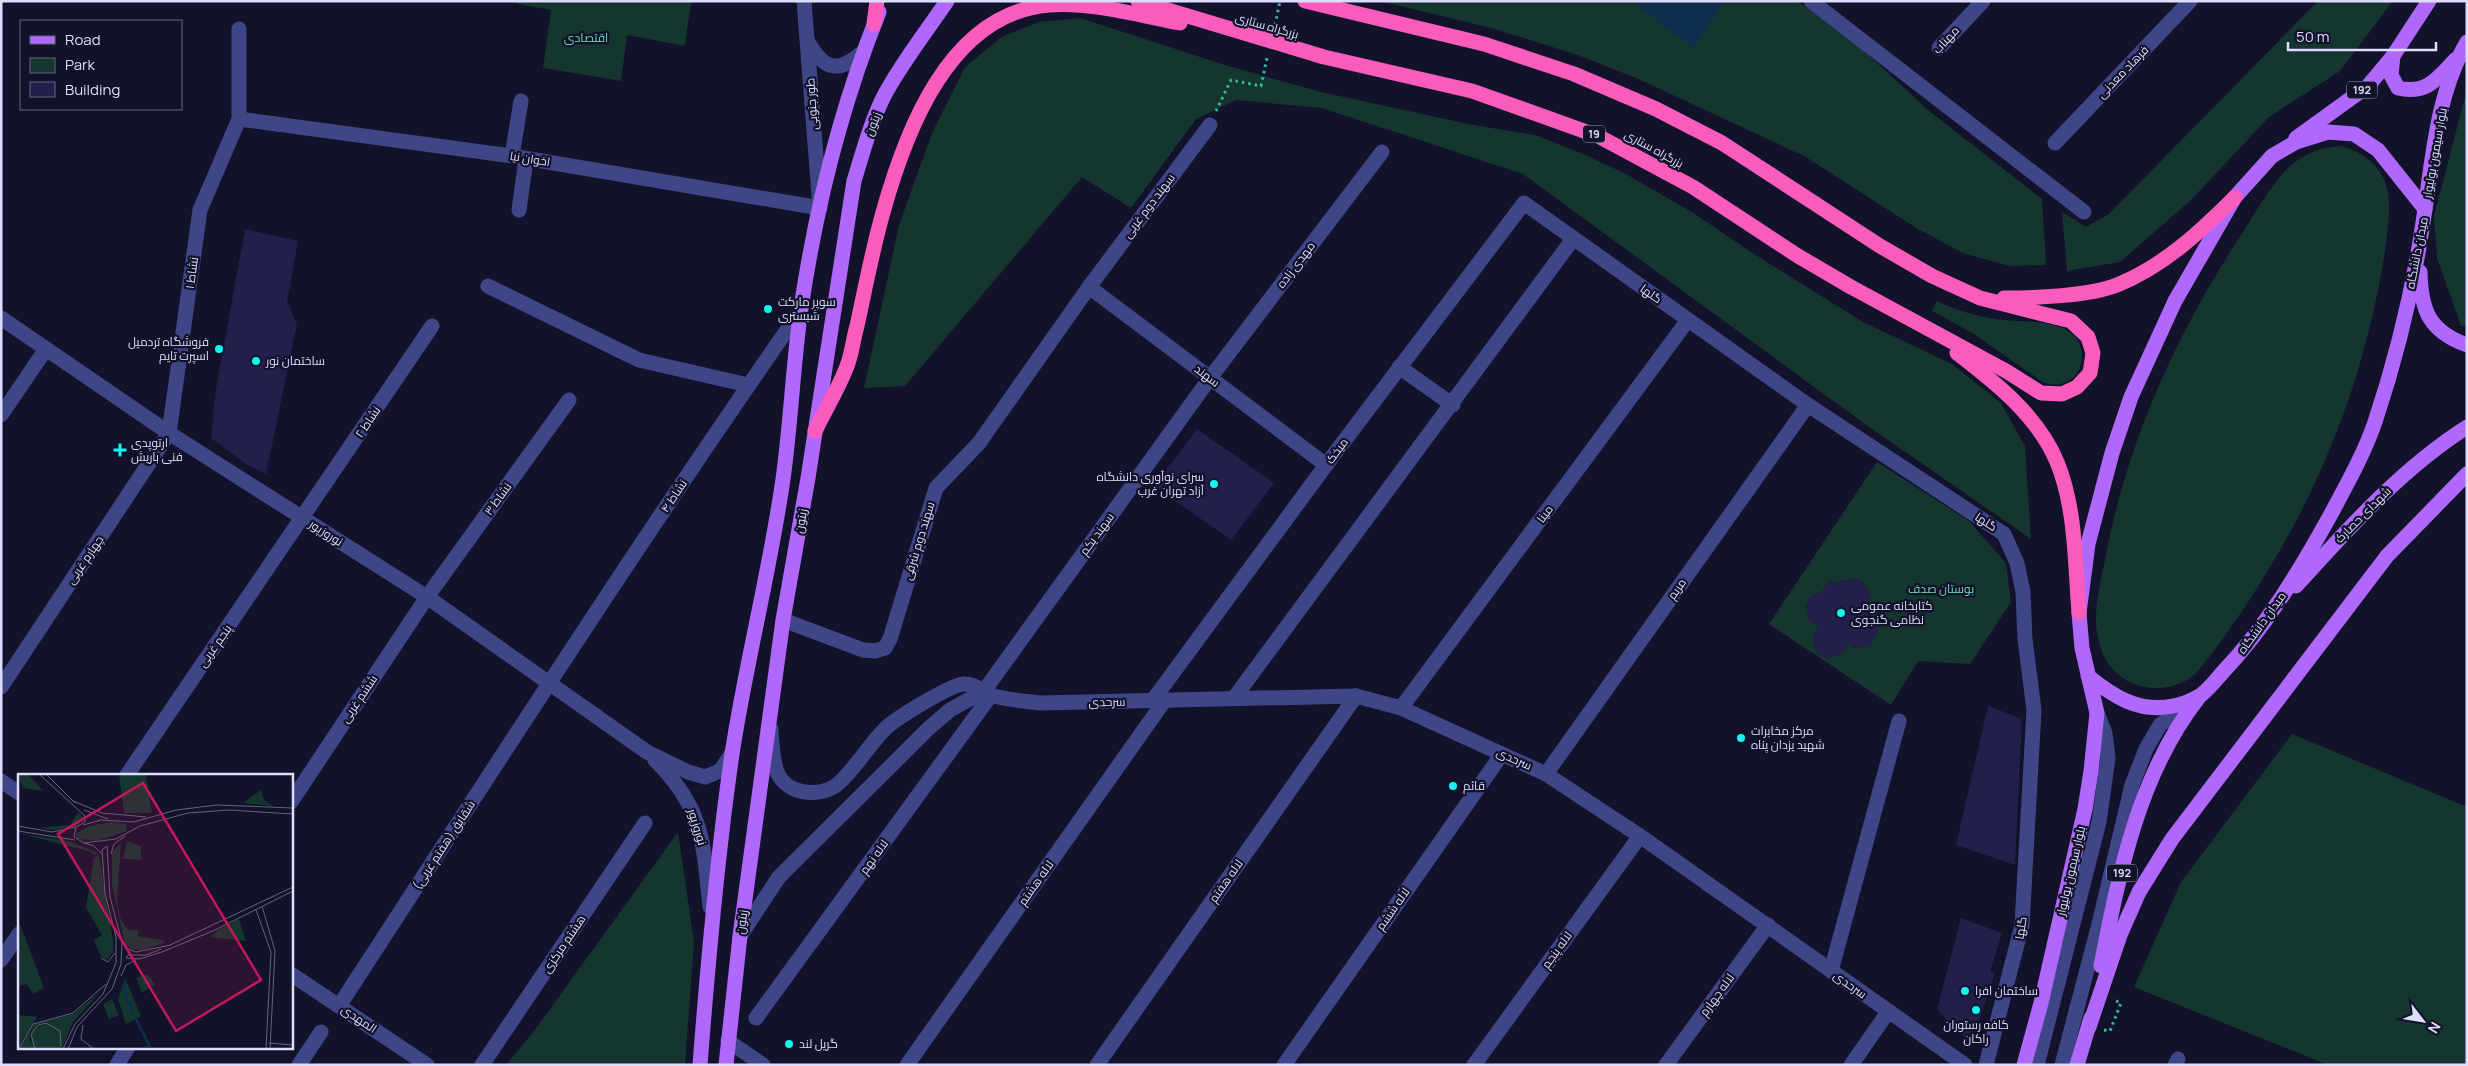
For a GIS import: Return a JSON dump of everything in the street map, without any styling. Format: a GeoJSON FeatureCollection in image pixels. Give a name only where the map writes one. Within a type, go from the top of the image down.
{"type":"FeatureCollection","features":[{"type":"Feature","properties":{"kind":"highway"},"geometry":{"type":"LineString","coordinates":[[874,24],[877,1]]}},
{"type":"Feature","properties":{"kind":"highway","name":"بزرگراه ستاری"},"geometry":{"type":"LineString","coordinates":[[1138,1],[1240,34],[1324,58],[1472,91],[1598,136],[1693,188],[1798,256],[1920,326],[2006,371],[2041,393],[2062,394],[2077,387],[2090,373],[2093,353],[2088,336],[2071,321],[1980,298]]}},
{"type":"Feature","properties":{"kind":"highway"},"geometry":{"type":"LineString","coordinates":[[1305,1],[1484,44],[1574,74],[1656,108],[1722,143],[1880,246],[1932,276],[1980,298],[2037,298],[2117,285],[2150,269],[2184,246],[2236,197]]}},
{"type":"Feature","properties":{"kind":"highway"},"geometry":{"type":"LineString","coordinates":[[815,431],[847,366],[882,215],[905,147],[931,92],[946,67],[967,44],[991,23],[1018,11],[1050,5],[1092,7],[1240,34]]}},
{"type":"Feature","properties":{"kind":"highway"},"geometry":{"type":"LineString","coordinates":[[1920,326],[1980,371],[2011,398],[2038,429],[2057,462],[2072,520],[2078,613]]}},
{"type":"Feature","properties":{"kind":"main road","name":"زیتون"},"geometry":{"type":"LineString","coordinates":[[700,1065],[711,917],[732,754],[783,480],[801,310],[820,208],[837,137],[863,52],[883,1]]}},
{"type":"Feature","properties":{"kind":"main road","name":"زیتون"},"geometry":{"type":"LineString","coordinates":[[726,1065],[740,936],[783,620],[854,182],[865,144],[884,96],[907,57],[947,1]]}},
{"type":"Feature","properties":{"kind":"main road","name":"192"},"geometry":{"type":"LineString","coordinates":[[2272,156],[2368,86],[2393,56],[2429,1]]}},
{"type":"Feature","properties":{"kind":"main road","name":"بلوار سیمون بولیوار"},"geometry":{"type":"LineString","coordinates":[[2425,209],[2438,129],[2458,56],[2467,42]]}},
{"type":"Feature","properties":{"kind":"main road"},"geometry":{"type":"LineString","coordinates":[[2393,56],[2391,75],[2398,88],[2413,91],[2423,89],[2438,78],[2458,56]]}},
{"type":"Feature","properties":{"kind":"main road","name":"میدان دانشگاه"},"geometry":{"type":"LineString","coordinates":[[2328,132],[2354,134],[2378,150],[2425,209],[2419,250],[2393,363],[2374,424],[2350,478],[2314,545],[2270,616],[2238,656],[2201,695],[2174,706],[2145,708],[2111,694],[2088,676],[2082,648],[2078,613],[2088,544],[2096,507],[2131,397],[2176,301],[2236,197],[2272,156],[2296,142],[2328,132]]}},
{"type":"Feature","properties":{"kind":"main road"},"geometry":{"type":"LineString","coordinates":[[2419,250],[2421,299],[2429,319],[2440,330],[2467,345]]}},
{"type":"Feature","properties":{"kind":"main road","name":"شهدای حصارک"},"geometry":{"type":"LineString","coordinates":[[2270,616],[2361,516],[2403,476],[2467,426]]}},
{"type":"Feature","properties":{"kind":"main road"},"geometry":{"type":"LineString","coordinates":[[2089,1027],[2120,935],[2139,892],[2172,839],[2387,556],[2467,474]]}},
{"type":"Feature","properties":{"kind":"main road","name":"بلوار سیمون بولیوار"},"geometry":{"type":"LineString","coordinates":[[2024,1065],[2042,1003],[2085,809],[2097,713],[2088,676]]}},
{"type":"Feature","properties":{"kind":"main road","name":"192"},"geometry":{"type":"LineString","coordinates":[[2077,1065],[2089,1027],[2108,932],[2138,810],[2155,767],[2185,714],[2201,695]]}},
{"type":"Feature","properties":{"kind":"street","name":"طور جنوبی"},"geometry":{"type":"LineString","coordinates":[[804,1],[820,208]]}},
{"type":"Feature","properties":{"kind":"street"},"geometry":{"type":"LineString","coordinates":[[1810,1],[2084,212]]}},
{"type":"Feature","properties":{"kind":"street","name":"مهتاب"},"geometry":{"type":"LineString","coordinates":[[1939,48],[1983,1]]}},
{"type":"Feature","properties":{"kind":"street","name":"فرهاد معدنی"},"geometry":{"type":"LineString","coordinates":[[2055,143],[2190,1]]}},
{"type":"Feature","properties":{"kind":"street"},"geometry":{"type":"LineString","coordinates":[[239,30],[239,119]]}},
{"type":"Feature","properties":{"kind":"street"},"geometry":{"type":"LineString","coordinates":[[807,40],[815,54],[826,64],[836,67],[849,65],[863,52]]}},
{"type":"Feature","properties":{"kind":"street"},"geometry":{"type":"LineString","coordinates":[[519,210],[521,101]]}},
{"type":"Feature","properties":{"kind":"street","name":"اخوان نیا"},"geometry":{"type":"LineString","coordinates":[[239,119],[519,158],[820,208]]}},
{"type":"Feature","properties":{"kind":"street","name":"نشاط ۱"},"geometry":{"type":"LineString","coordinates":[[170,433],[200,210],[239,119]]}},
{"type":"Feature","properties":{"kind":"street","name":"سهند دوم غربی"},"geometry":{"type":"LineString","coordinates":[[1089,287],[1210,125]]}},
{"type":"Feature","properties":{"kind":"street","name":"مهدی زاده"},"geometry":{"type":"LineString","coordinates":[[1210,378],[1382,152]]}},
{"type":"Feature","properties":{"kind":"street","name":"گلها"},"geometry":{"type":"LineString","coordinates":[[1524,203],[1808,405],[2004,534],[2017,563],[2023,592],[2025,640],[2034,710],[2026,881],[2022,925],[2016,957],[1986,1065]]}},
{"type":"Feature","properties":{"kind":"street","name":"میخک"},"geometry":{"type":"LineString","coordinates":[[1159,700],[1326,465],[1524,203]]}},
{"type":"Feature","properties":{"kind":"street"},"geometry":{"type":"LineString","coordinates":[[1234,698],[1573,239]]}},
{"type":"Feature","properties":{"kind":"street"},"geometry":{"type":"LineString","coordinates":[[488,286],[639,360],[748,385]]}},
{"type":"Feature","properties":{"kind":"street","name":"سهند"},"geometry":{"type":"LineString","coordinates":[[1089,287],[1326,465]]}},
{"type":"Feature","properties":{"kind":"street","name":"سهند دوم شرقی"},"geometry":{"type":"LineString","coordinates":[[783,620],[864,650],[875,651],[885,648],[890,639],[936,488],[979,443],[1089,287]]}},
{"type":"Feature","properties":{"kind":"street","name":"نشاط ۴"},"geometry":{"type":"LineString","coordinates":[[549,684],[748,385],[801,310]]}},
{"type":"Feature","properties":{"kind":"street","name":"نوروزپور"},"geometry":{"type":"LineString","coordinates":[[1,318],[170,433],[427,597],[647,752],[688,772],[705,777],[720,771],[732,754]]}},
{"type":"Feature","properties":{"kind":"street","name":"مینا"},"geometry":{"type":"LineString","coordinates":[[1401,708],[1688,320]]}},
{"type":"Feature","properties":{"kind":"street","name":"نشاط ۲"},"geometry":{"type":"LineString","coordinates":[[303,518],[432,326]]}},
{"type":"Feature","properties":{"kind":"street"},"geometry":{"type":"LineString","coordinates":[[1,415],[46,348]]}},
{"type":"Feature","properties":{"kind":"street"},"geometry":{"type":"LineString","coordinates":[[1399,367],[1452,405]]}},
{"type":"Feature","properties":{"kind":"street","name":"سهند يكم"},"geometry":{"type":"LineString","coordinates":[[987,693],[1210,378]]}},
{"type":"Feature","properties":{"kind":"street","name":"نشاط ۳"},"geometry":{"type":"LineString","coordinates":[[427,597],[569,400]]}},
{"type":"Feature","properties":{"kind":"street","name":"مریم"},"geometry":{"type":"LineString","coordinates":[[1546,774],[1808,405]]}},
{"type":"Feature","properties":{"kind":"street","name":"چهارم غربی"},"geometry":{"type":"LineString","coordinates":[[1,687],[170,433]]}},
{"type":"Feature","properties":{"kind":"street","name":"پنجم غربی"},"geometry":{"type":"LineString","coordinates":[[128,774],[303,518]]}},
{"type":"Feature","properties":{"kind":"street","name":"ششم غربی"},"geometry":{"type":"LineString","coordinates":[[292,800],[427,597]]}},
{"type":"Feature","properties":{"kind":"street","name":"شقایق (هفتم غربی)"},"geometry":{"type":"LineString","coordinates":[[339,1006],[549,684]]}},
{"type":"Feature","properties":{"kind":"street","name":"سرحدی"},"geometry":{"type":"LineString","coordinates":[[770,725],[774,763],[779,776],[789,786],[801,792],[815,793],[828,790],[840,783],[887,727],[933,698],[962,684],[970,685],[987,693],[1040,703],[1356,696],[1401,708],[1546,774],[1640,836],[1965,1065]]}},
{"type":"Feature","properties":{"kind":"street"},"geometry":{"type":"LineString","coordinates":[[740,936],[780,877],[929,728],[950,710],[987,693]]}},
{"type":"Feature","properties":{"kind":"street","name":"لاله نهم"},"geometry":{"type":"LineString","coordinates":[[756,1018],[987,693]]}},
{"type":"Feature","properties":{"kind":"street"},"geometry":{"type":"LineString","coordinates":[[2062,1065],[2099,924],[2132,785],[2146,749],[2160,725],[2201,695]]}},
{"type":"Feature","properties":{"kind":"street","name":"لاله هفتم"},"geometry":{"type":"LineString","coordinates":[[1097,1065],[1356,696]]}},
{"type":"Feature","properties":{"kind":"street","name":"لاله هشتم"},"geometry":{"type":"LineString","coordinates":[[907,1065],[1159,700]]}},
{"type":"Feature","properties":{"kind":"street"},"geometry":{"type":"LineString","coordinates":[[2037,1065],[2072,934],[2100,814],[2108,758],[2105,733],[2097,713]]}},
{"type":"Feature","properties":{"kind":"street"},"geometry":{"type":"LineString","coordinates":[[1831,971],[1899,722]]}},
{"type":"Feature","properties":{"kind":"street","name":"نوروزپور"},"geometry":{"type":"LineString","coordinates":[[647,752],[676,781],[692,807],[702,839],[711,917]]}},
{"type":"Feature","properties":{"kind":"street","name":"لاله ششم"},"geometry":{"type":"LineString","coordinates":[[1284,1065],[1502,754]]}},
{"type":"Feature","properties":{"kind":"street"},"geometry":{"type":"LineString","coordinates":[[1,781],[18,792]]}},
{"type":"Feature","properties":{"kind":"street","name":"هشتم مرکزی"},"geometry":{"type":"LineString","coordinates":[[482,1065],[645,823]]}},
{"type":"Feature","properties":{"kind":"street","name":"لاله پنجم"},"geometry":{"type":"LineString","coordinates":[[1474,1065],[1640,836]]}},
{"type":"Feature","properties":{"kind":"street","name":"لاله چهارم"},"geometry":{"type":"LineString","coordinates":[[1666,1065],[1768,925]]}},
{"type":"Feature","properties":{"kind":"street"},"geometry":{"type":"LineString","coordinates":[[1,960],[18,935]]}},
{"type":"Feature","properties":{"kind":"street","name":"المهدی"},"geometry":{"type":"LineString","coordinates":[[292,975],[428,1065]]}},
{"type":"Feature","properties":{"kind":"street"},"geometry":{"type":"LineString","coordinates":[[1851,1065],[1888,1012]]}},
{"type":"Feature","properties":{"kind":"street"},"geometry":{"type":"LineString","coordinates":[[299,1065],[321,1032]]}},
{"type":"Feature","properties":{"kind":"street"},"geometry":{"type":"LineString","coordinates":[[728,1041],[763,1065]]}},
{"type":"Feature","properties":{"kind":"street"},"geometry":{"type":"LineString","coordinates":[[117,1065],[127,1048]]}},
{"type":"Feature","properties":{"kind":"path"},"geometry":{"type":"LineString","coordinates":[[1210,125],[1231,80],[1261,86]]}},
{"type":"Feature","properties":{"kind":"path"},"geometry":{"type":"LineString","coordinates":[[2110,1031],[2121,1003]]}},
{"type":"Feature","properties":{"kind":"green space","name":"اقتصادی"},"geometry":{"type":"Polygon","coordinates":[[[518,1],[691,1],[685,46],[627,35],[621,81],[543,68],[551,10],[517,4],[518,1]]]}},
{"type":"Feature","properties":{"kind":"green space"},"geometry":{"type":"Polygon","coordinates":[[[1380,1],[1797,1],[1847,35],[1928,110],[2042,199],[2046,265],[2009,266],[1963,253],[1918,229],[1804,156],[1636,78],[1575,54],[1491,28],[1380,1]]]}},
{"type":"Feature","properties":{"kind":"green space"},"geometry":{"type":"Polygon","coordinates":[[[2318,1],[2393,1],[2340,71],[2269,117],[2191,200],[2120,262],[2067,271],[2062,212],[2086,227],[2109,214],[2318,1]]]}},
{"type":"Feature","properties":{"kind":"green space"},"geometry":{"type":"Polygon","coordinates":[[[1080,18],[1225,65],[1321,92],[1473,125],[1535,135],[1626,174],[1695,214],[1751,252],[1863,322],[1952,364],[2001,403],[2025,446],[2031,539],[1862,422],[1523,174],[1322,108],[1236,100],[1196,119],[1131,208],[1082,177],[905,386],[864,388],[899,225],[932,133],[965,67],[1003,36],[1039,22],[1080,18]]]}},
{"type":"Feature","properties":{"kind":"green space"},"geometry":{"type":"Polygon","coordinates":[[[2467,89],[2467,327],[2461,326],[2437,258],[2434,216],[2467,89]]]}},
{"type":"Feature","properties":{"kind":"green space"},"geometry":{"type":"Polygon","coordinates":[[[2340,146],[2361,154],[2378,169],[2385,182],[2389,209],[2388,229],[2378,292],[2361,361],[2338,428],[2325,461],[2284,544],[2238,618],[2199,670],[2186,681],[2170,686],[2159,688],[2133,684],[2122,678],[2114,670],[2101,650],[2096,615],[2107,549],[2117,506],[2143,424],[2178,345],[2198,307],[2219,269],[2270,190],[2282,174],[2300,158],[2319,150],[2340,146]]]}},
{"type":"Feature","properties":{"kind":"green space"},"geometry":{"type":"Polygon","coordinates":[[[1937,301],[1961,311],[1986,317],[2046,323],[2063,328],[2076,337],[2081,351],[2081,366],[2073,378],[2063,383],[2044,383],[1974,334],[1932,311],[1937,301]]]}},
{"type":"Feature","properties":{"kind":"green space","name":"بوستان صدف"},"geometry":{"type":"Polygon","coordinates":[[[1877,462],[1969,521],[2006,563],[2011,602],[1970,664],[1918,661],[1891,705],[1769,624],[1877,462]],[[1855,579],[1842,581],[1840,586],[1829,581],[1822,592],[1811,596],[1805,607],[1819,626],[1812,639],[1817,653],[1828,658],[1841,654],[1848,644],[1856,649],[1877,607],[1867,600],[1870,594],[1862,581],[1855,579]]]}},
{"type":"Feature","properties":{"kind":"green space"},"geometry":{"type":"Polygon","coordinates":[[[2292,734],[2467,807],[2467,1065],[2328,1065],[2134,987],[2181,882],[2292,734]]]}},
{"type":"Feature","properties":{"kind":"green space"},"geometry":{"type":"Polygon","coordinates":[[[678,832],[694,942],[685,1065],[506,1065],[534,1031],[678,832]]]}},
{"type":"Feature","properties":{"kind":"water"},"geometry":{"type":"Polygon","coordinates":[[[1631,1],[1725,1],[1693,48],[1631,1]]]}},
{"type":"Feature","properties":{"kind":"building","name":"ساختمان نور"},"geometry":{"type":"Polygon","coordinates":[[[245,229],[298,241],[287,302],[297,324],[266,474],[246,464],[211,438],[216,389],[245,229]]]}},
{"type":"Feature","properties":{"kind":"building","name":"سرای نوآوری دانشگاه آزاد تهران غرب"},"geometry":{"type":"Polygon","coordinates":[[[1197,429],[1274,483],[1231,540],[1154,486],[1197,429]]]}},
{"type":"Feature","properties":{"kind":"building","name":"کتابخانه عمومی نظامی گنجوی"},"geometry":{"type":"Polygon","coordinates":[[[1855,579],[1862,581],[1870,594],[1867,600],[1877,607],[1873,619],[1878,630],[1871,644],[1856,649],[1848,644],[1841,654],[1828,658],[1817,653],[1812,639],[1819,626],[1809,621],[1805,607],[1811,596],[1822,592],[1829,581],[1833,583],[1855,579]]]}},
{"type":"Feature","properties":{"kind":"building"},"geometry":{"type":"Polygon","coordinates":[[[1988,706],[2022,719],[2015,865],[1956,845],[1988,706]]]}},
{"type":"Feature","properties":{"kind":"building","name":"ساختمان افرا"},"geometry":{"type":"Polygon","coordinates":[[[1961,918],[2002,933],[1990,972],[1995,973],[1976,1030],[1968,1041],[1937,1010],[1961,918]]]}},
{"type":"Feature","properties":{"kind":"place","name":"سوپر مارکت شبستری"},"geometry":{"type":"Point","coordinates":[768,309]}},
{"type":"Feature","properties":{"kind":"place","name":"فروشگاه تردمیل اسپرت تایم"},"geometry":{"type":"Point","coordinates":[219,349]}},
{"type":"Feature","properties":{"kind":"place","name":"ساختمان نور"},"geometry":{"type":"Point","coordinates":[256,361]}},
{"type":"Feature","properties":{"kind":"place","name":"ارتوپدی فنی باریش"},"geometry":{"type":"Point","coordinates":[120,450]}},
{"type":"Feature","properties":{"kind":"place","name":"سرای نوآوری دانشگاه آزاد تهران غرب"},"geometry":{"type":"Point","coordinates":[1214,484]}},
{"type":"Feature","properties":{"kind":"place","name":"کتابخانه عمومی نظامی گنجوی"},"geometry":{"type":"Point","coordinates":[1841,613]}},
{"type":"Feature","properties":{"kind":"place","name":"مرکز مخابرات شهید یزدان پناه"},"geometry":{"type":"Point","coordinates":[1741,738]}},
{"type":"Feature","properties":{"kind":"place","name":"قائم"},"geometry":{"type":"Point","coordinates":[1453,786]}},
{"type":"Feature","properties":{"kind":"place","name":"ساختمان افرا"},"geometry":{"type":"Point","coordinates":[1965,991]}},
{"type":"Feature","properties":{"kind":"place","name":"کافه رستوران راکان"},"geometry":{"type":"Point","coordinates":[1976,1010]}},
{"type":"Feature","properties":{"kind":"place","name":"گریل لند"},"geometry":{"type":"Point","coordinates":[789,1044]}}]}
